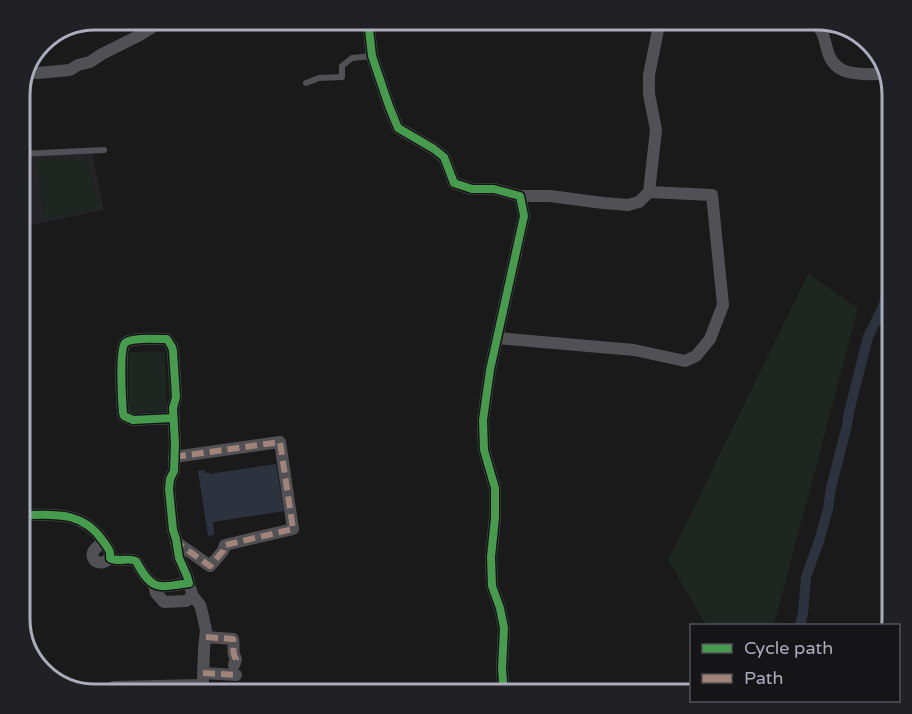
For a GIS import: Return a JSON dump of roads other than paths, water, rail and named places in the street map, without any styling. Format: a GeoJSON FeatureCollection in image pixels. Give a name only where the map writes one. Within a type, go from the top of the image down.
{"type":"FeatureCollection","features":[{"type":"Feature","properties":{"kind":"street"},"geometry":{"type":"LineString","coordinates":[[34,73],[70,70],[90,62],[148,30]]}},
{"type":"Feature","properties":{"kind":"street"},"geometry":{"type":"LineString","coordinates":[[369,30],[372,56],[398,128],[444,157],[454,183],[472,189],[494,189],[520,196],[550,196],[628,205],[639,202],[649,192],[656,130],[649,94],[649,75],[658,30]]}},
{"type":"Feature","properties":{"kind":"street"},"geometry":{"type":"LineString","coordinates":[[821,30],[825,36],[830,58],[839,69],[850,74],[879,74]]}},
{"type":"Feature","properties":{"kind":"street"},"geometry":{"type":"LineString","coordinates":[[497,338],[634,350],[685,361],[696,356],[710,339],[723,305],[712,195],[649,192]]}},
{"type":"Feature","properties":{"kind":"street"},"geometry":{"type":"LineString","coordinates":[[503,684],[504,627],[492,586],[490,557],[495,518],[495,488],[484,450],[483,420],[490,370],[524,216],[520,196]]}},
{"type":"Feature","properties":{"kind":"street"},"geometry":{"type":"LineString","coordinates":[[154,585],[156,593],[164,602],[189,599],[190,589],[187,576],[179,558],[173,530],[169,484],[174,471],[173,408],[176,397],[176,378],[173,351],[167,339],[141,339],[124,343],[122,361],[124,416],[132,420],[173,418]]}},
{"type":"Feature","properties":{"kind":"street"},"geometry":{"type":"LineString","coordinates":[[174,457],[280,442],[293,530],[225,545],[223,551],[210,566],[176,542]]}},
{"type":"Feature","properties":{"kind":"street"},"geometry":{"type":"LineString","coordinates":[[30,515],[59,515],[81,522],[96,531],[110,550],[110,558]]}},
{"type":"Feature","properties":{"kind":"street"},"geometry":{"type":"LineString","coordinates":[[104,543],[95,548],[92,557],[102,563],[110,558]]}},
{"type":"Feature","properties":{"kind":"street"},"geometry":{"type":"LineString","coordinates":[[110,558],[136,561],[149,582],[154,585],[190,589]]}},
{"type":"Feature","properties":{"kind":"street"},"geometry":{"type":"LineString","coordinates":[[190,589],[200,605],[205,624],[206,637],[201,684]]}},
{"type":"Feature","properties":{"kind":"street"},"geometry":{"type":"LineString","coordinates":[[203,673],[235,670],[236,659],[232,653],[233,639],[206,637]]}},
{"type":"Feature","properties":{"kind":"lane"},"geometry":{"type":"LineString","coordinates":[[306,83],[319,78],[342,77],[342,66],[352,58],[372,56]]}},
{"type":"Feature","properties":{"kind":"lane"},"geometry":{"type":"LineString","coordinates":[[30,154],[104,150]]}},
{"type":"Feature","properties":{"kind":"water"},"geometry":{"type":"Polygon","coordinates":[[[276,464],[284,511],[213,522],[214,535],[208,536],[198,471],[205,470],[205,473],[209,472],[209,474],[276,464]]]}},
{"type":"Feature","properties":{"kind":"waterway"},"geometry":{"type":"LineString","coordinates":[[800,624],[806,577],[828,509],[831,488],[868,337],[882,308]]}}]}
